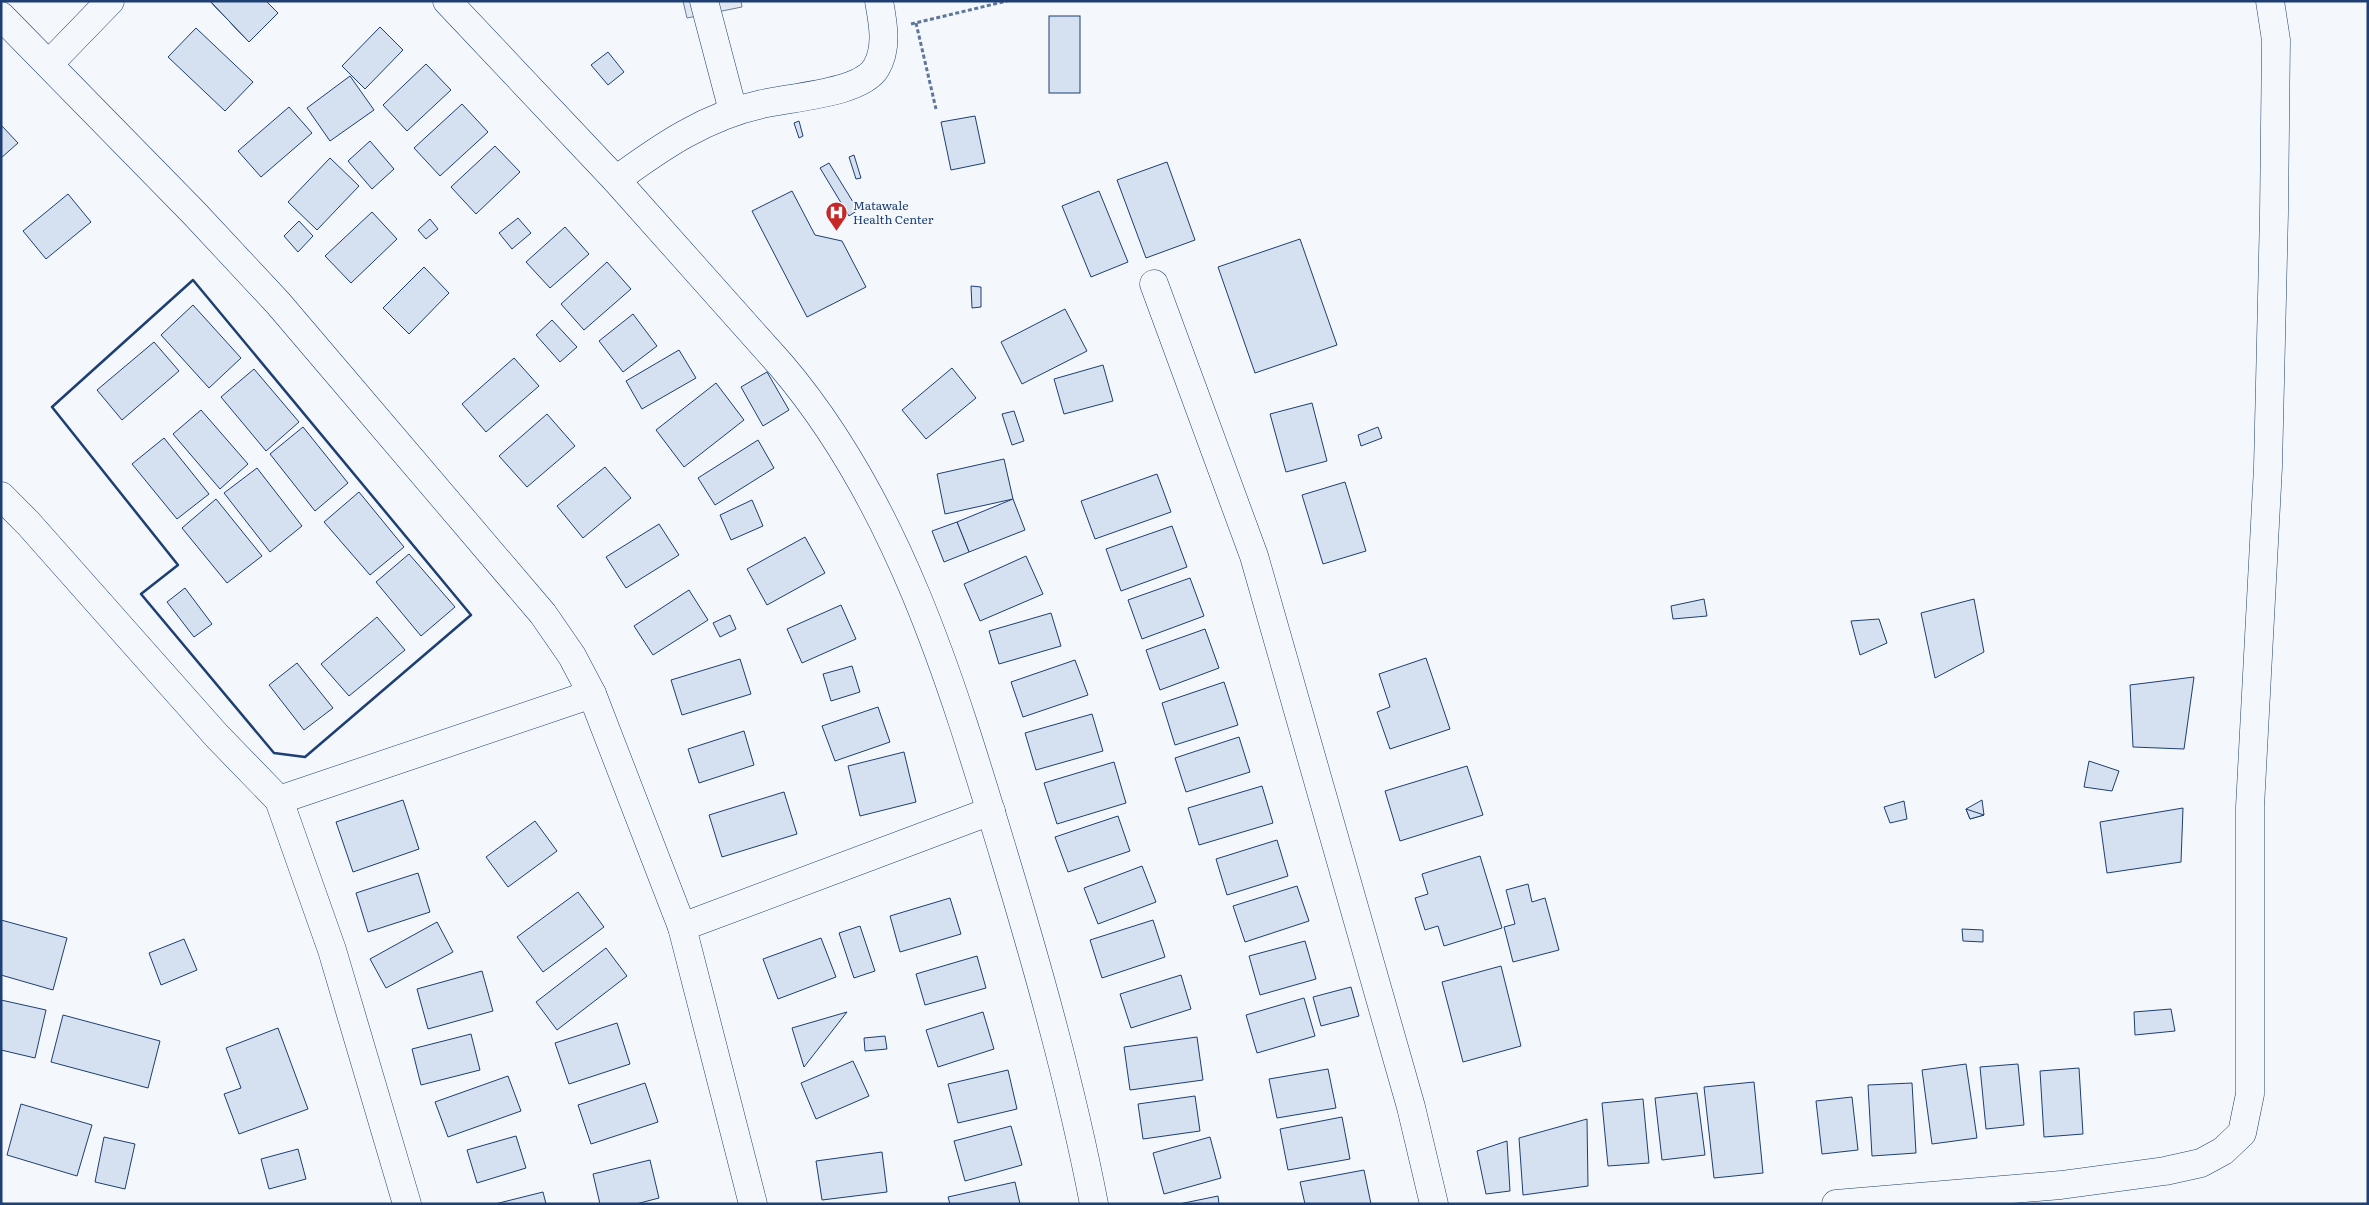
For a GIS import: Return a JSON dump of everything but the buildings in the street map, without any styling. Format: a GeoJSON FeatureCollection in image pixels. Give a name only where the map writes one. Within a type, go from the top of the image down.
{"type":"FeatureCollection","features":[{"type":"Feature","properties":{"kind":"street"},"geometry":{"type":"LineString","coordinates":[[49,64],[110,1]]}},
{"type":"Feature","properties":{"kind":"street"},"geometry":{"type":"LineString","coordinates":[[447,1],[616,180],[804,392],[857,476],[902,561],[942,662],[991,811],[1040,977],[1072,1100],[1094,1204]]}},
{"type":"Feature","properties":{"kind":"street"},"geometry":{"type":"LineString","coordinates":[[704,1],[734,112]]}},
{"type":"Feature","properties":{"kind":"street"},"geometry":{"type":"LineString","coordinates":[[616,180],[665,145],[693,129],[734,112],[763,103],[810,96],[845,87],[866,78],[876,68],[883,50],[884,29],[879,1]]}},
{"type":"Feature","properties":{"kind":"street"},"geometry":{"type":"LineString","coordinates":[[1836,1204],[2061,1185],[2165,1171],[2202,1163],[2224,1151],[2242,1133],[2250,1094],[2250,807],[2268,467],[2276,40],[2270,1]]}},
{"type":"Feature","properties":{"kind":"street"},"geometry":{"type":"LineString","coordinates":[[1,16],[272,296],[543,614],[572,656],[592,694],[682,927],[753,1204]]}},
{"type":"Feature","properties":{"kind":"street"},"geometry":{"type":"LineString","coordinates":[[1154,284],[1254,556],[1411,1106],[1434,1204]]}},
{"type":"Feature","properties":{"kind":"street"},"geometry":{"type":"LineString","coordinates":[[1,496],[28,523],[216,736],[279,800],[332,950],[407,1204]]}},
{"type":"Feature","properties":{"kind":"street"},"geometry":{"type":"LineString","coordinates":[[279,800],[592,694]]}},
{"type":"Feature","properties":{"kind":"street"},"geometry":{"type":"LineString","coordinates":[[682,927],[991,811]]}},
{"type":"Feature","properties":{"kind":"path"},"geometry":{"type":"LineString","coordinates":[[884,29],[1007,1]]}},
{"type":"Feature","properties":{"kind":"path"},"geometry":{"type":"LineString","coordinates":[[916,23],[936,109]]}},
{"type":"Feature","properties":{"kind":"shaded area"},"geometry":{"type":"Polygon","coordinates":[[[683,1],[741,1],[742,7],[687,18],[683,1]]]}},
{"type":"Feature","properties":{"kind":"wall"},"geometry":{"type":"LineString","coordinates":[[193,280],[471,615],[305,757],[274,753],[141,594],[178,565],[52,407],[193,280]]}},
{"type":"Feature","properties":{"kind":"place","name":"Matawale Health Center"},"geometry":{"type":"Point","coordinates":[837,231]}}]}
